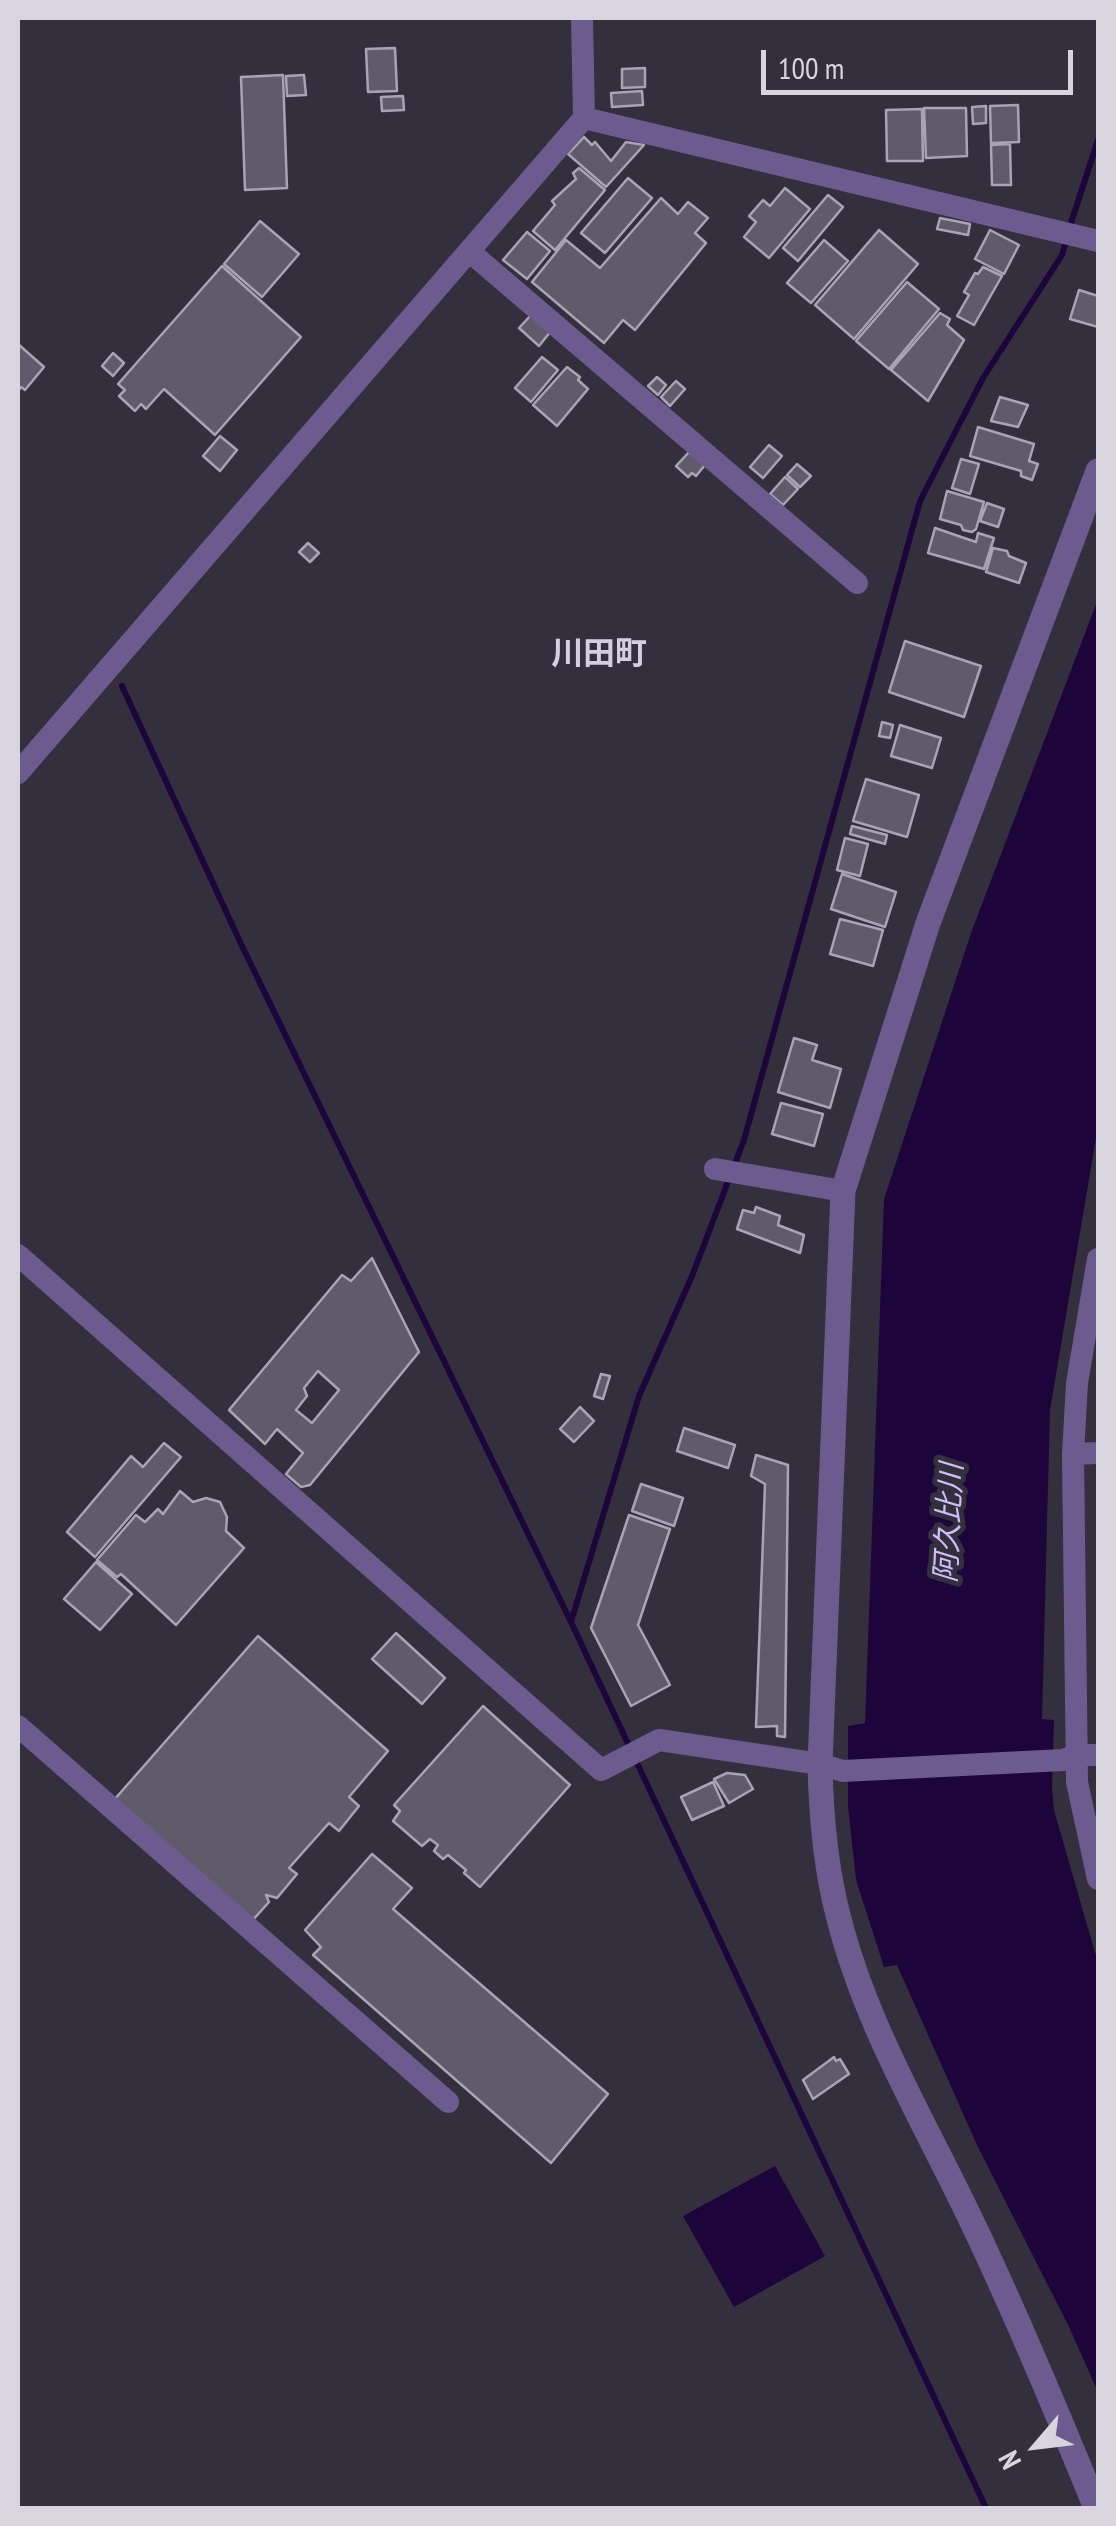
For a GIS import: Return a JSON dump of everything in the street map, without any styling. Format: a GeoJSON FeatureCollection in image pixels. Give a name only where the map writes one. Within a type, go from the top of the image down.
{"type":"FeatureCollection","features":[{"type":"Feature","properties":{"kind":"street"},"geometry":{"type":"LineString","coordinates":[[18,773],[584,118],[582,18]]}},
{"type":"Feature","properties":{"kind":"street"},"geometry":{"type":"LineString","coordinates":[[584,118],[1096,240]]}},
{"type":"Feature","properties":{"kind":"street"},"geometry":{"type":"LineString","coordinates":[[470,252],[857,583]]}},
{"type":"Feature","properties":{"kind":"street"},"geometry":{"type":"LineString","coordinates":[[1096,2508],[1014,2309],[893,2063],[863,1990],[831,1886],[821,1808],[832,1767],[843,1191],[928,922],[1098,471]]}},
{"type":"Feature","properties":{"kind":"street"},"geometry":{"type":"LineString","coordinates":[[715,1168],[748,1177],[843,1191]]}},
{"type":"Feature","properties":{"kind":"street"},"geometry":{"type":"LineString","coordinates":[[18,1255],[602,1770],[659,1740],[832,1767],[1079,1757]]}},
{"type":"Feature","properties":{"kind":"street"},"geometry":{"type":"LineString","coordinates":[[1098,1259],[1077,1383],[1073,1454],[1081,1810],[1098,1879]]}},
{"type":"Feature","properties":{"kind":"street"},"geometry":{"type":"LineString","coordinates":[[1073,1454],[1098,1453]]}},
{"type":"Feature","properties":{"kind":"street"},"geometry":{"type":"LineString","coordinates":[[18,1726],[448,2102]]}},
{"type":"Feature","properties":{"kind":"water","name":"阿久比川"},"geometry":{"type":"Polygon","coordinates":[[[1098,599],[1098,1126],[1050,1410],[1042,1719],[1054,1720],[1054,1810],[1098,1963],[1098,2392],[977,2145],[897,1965],[884,1967],[856,1880],[848,1806],[848,1726],[865,1723],[884,1199],[971,933],[1098,599]]]}},
{"type":"Feature","properties":{"kind":"water"},"geometry":{"type":"Polygon","coordinates":[[[775,2166],[825,2256],[734,2307],[683,2216],[775,2166]]]}},
{"type":"Feature","properties":{"kind":"building"},"geometry":{"type":"Polygon","coordinates":[[[395,48],[397,91],[368,92],[366,49],[395,48]]]}},
{"type":"Feature","properties":{"kind":"building"},"geometry":{"type":"Polygon","coordinates":[[[645,68],[645,87],[622,88],[622,69],[645,68]]]}},
{"type":"Feature","properties":{"kind":"building"},"geometry":{"type":"Polygon","coordinates":[[[283,75],[287,188],[245,190],[241,77],[283,75]]]}},
{"type":"Feature","properties":{"kind":"building"},"geometry":{"type":"Polygon","coordinates":[[[304,75],[306,95],[287,96],[286,76],[304,75]]]}},
{"type":"Feature","properties":{"kind":"building"},"geometry":{"type":"Polygon","coordinates":[[[642,91],[643,105],[612,107],[611,93],[642,91]]]}},
{"type":"Feature","properties":{"kind":"building"},"geometry":{"type":"Polygon","coordinates":[[[403,96],[404,110],[382,111],[381,97],[403,96]]]}},
{"type":"Feature","properties":{"kind":"building"},"geometry":{"type":"Polygon","coordinates":[[[1018,105],[1019,142],[991,143],[990,106],[1018,105]]]}},
{"type":"Feature","properties":{"kind":"building"},"geometry":{"type":"Polygon","coordinates":[[[986,106],[986,123],[973,124],[972,107],[986,106]]]}},
{"type":"Feature","properties":{"kind":"building"},"geometry":{"type":"Polygon","coordinates":[[[924,108],[966,108],[967,156],[926,158],[924,108]]]}},
{"type":"Feature","properties":{"kind":"building"},"geometry":{"type":"Polygon","coordinates":[[[922,109],[923,161],[887,161],[886,110],[922,109]]]}},
{"type":"Feature","properties":{"kind":"building"},"geometry":{"type":"Polygon","coordinates":[[[584,137],[592,145],[595,142],[611,161],[626,142],[644,145],[606,187],[568,154],[584,137]]]}},
{"type":"Feature","properties":{"kind":"building"},"geometry":{"type":"Polygon","coordinates":[[[1010,144],[1011,185],[992,185],[991,145],[1010,144]]]}},
{"type":"Feature","properties":{"kind":"building"},"geometry":{"type":"Polygon","coordinates":[[[579,168],[605,190],[555,250],[533,231],[555,205],[552,201],[576,179],[573,173],[579,168]]]}},
{"type":"Feature","properties":{"kind":"building"},"geometry":{"type":"Polygon","coordinates":[[[628,178],[652,198],[605,253],[581,233],[628,178]]]}},
{"type":"Feature","properties":{"kind":"building"},"geometry":{"type":"Polygon","coordinates":[[[785,188],[810,209],[769,258],[744,237],[756,222],[749,216],[763,200],[770,206],[785,188]]]}},
{"type":"Feature","properties":{"kind":"building"},"geometry":{"type":"Polygon","coordinates":[[[828,195],[843,207],[798,261],[783,248],[828,195]]]}},
{"type":"Feature","properties":{"kind":"building"},"geometry":{"type":"Polygon","coordinates":[[[661,198],[678,214],[688,202],[708,218],[695,233],[706,243],[635,330],[623,320],[604,343],[532,282],[566,240],[600,268],[661,198]]]}},
{"type":"Feature","properties":{"kind":"building"},"geometry":{"type":"Polygon","coordinates":[[[940,218],[970,224],[968,235],[937,229],[940,218]]]}},
{"type":"Feature","properties":{"kind":"building"},"geometry":{"type":"Polygon","coordinates":[[[260,221],[299,254],[262,297],[224,264],[260,221]]]}},
{"type":"Feature","properties":{"kind":"building"},"geometry":{"type":"Polygon","coordinates":[[[879,230],[918,264],[854,339],[815,305],[879,230]]]}},
{"type":"Feature","properties":{"kind":"building"},"geometry":{"type":"Polygon","coordinates":[[[990,230],[1019,245],[1004,274],[975,259],[990,230]]]}},
{"type":"Feature","properties":{"kind":"building"},"geometry":{"type":"Polygon","coordinates":[[[527,232],[550,251],[527,279],[503,260],[527,232]]]}},
{"type":"Feature","properties":{"kind":"building"},"geometry":{"type":"Polygon","coordinates":[[[824,240],[848,261],[811,303],[787,283],[824,240]]]}},
{"type":"Feature","properties":{"kind":"building"},"geometry":{"type":"Polygon","coordinates":[[[222,266],[301,337],[215,435],[164,389],[146,409],[141,404],[135,411],[119,396],[125,390],[118,384],[222,266]]]}},
{"type":"Feature","properties":{"kind":"building"},"geometry":{"type":"Polygon","coordinates":[[[983,267],[1002,276],[974,325],[957,316],[969,295],[964,292],[983,267]]]}},
{"type":"Feature","properties":{"kind":"building"},"geometry":{"type":"Polygon","coordinates":[[[907,282],[939,309],[889,369],[856,341],[907,282]]]}},
{"type":"Feature","properties":{"kind":"building"},"geometry":{"type":"Polygon","coordinates":[[[1079,290],[1098,296],[1098,327],[1070,319],[1079,290]]]}},
{"type":"Feature","properties":{"kind":"building"},"geometry":{"type":"Polygon","coordinates":[[[940,313],[950,319],[947,325],[964,340],[928,401],[891,370],[940,313]]]}},
{"type":"Feature","properties":{"kind":"building"},"geometry":{"type":"Polygon","coordinates":[[[532,314],[551,331],[539,346],[519,328],[532,314]]]}},
{"type":"Feature","properties":{"kind":"building"},"geometry":{"type":"Polygon","coordinates":[[[18,344],[44,367],[25,390],[21,387],[18,391],[18,344]]]}},
{"type":"Feature","properties":{"kind":"building"},"geometry":{"type":"Polygon","coordinates":[[[113,353],[124,363],[113,376],[102,366],[113,353]]]}},
{"type":"Feature","properties":{"kind":"building"},"geometry":{"type":"Polygon","coordinates":[[[542,357],[558,370],[531,402],[515,388],[542,357]]]}},
{"type":"Feature","properties":{"kind":"building"},"geometry":{"type":"Polygon","coordinates":[[[567,367],[588,389],[557,426],[533,405],[567,367]]]}},
{"type":"Feature","properties":{"kind":"building"},"geometry":{"type":"Polygon","coordinates":[[[657,377],[666,385],[658,395],[648,386],[657,377]]]}},
{"type":"Feature","properties":{"kind":"building"},"geometry":{"type":"Polygon","coordinates":[[[676,381],[685,389],[670,406],[661,397],[676,381]]]}},
{"type":"Feature","properties":{"kind":"building"},"geometry":{"type":"Polygon","coordinates":[[[1000,397],[1028,405],[1018,427],[991,421],[1000,397]]]}},
{"type":"Feature","properties":{"kind":"building"},"geometry":{"type":"Polygon","coordinates":[[[978,427],[1034,444],[1029,461],[1038,464],[1032,480],[1021,476],[1021,471],[970,456],[978,427]]]}},
{"type":"Feature","properties":{"kind":"building"},"geometry":{"type":"Polygon","coordinates":[[[220,436],[237,450],[220,471],[203,456],[220,436]]]}},
{"type":"Feature","properties":{"kind":"building"},"geometry":{"type":"Polygon","coordinates":[[[769,445],[782,456],[763,478],[750,467],[769,445]]]}},
{"type":"Feature","properties":{"kind":"building"},"geometry":{"type":"Polygon","coordinates":[[[689,452],[705,465],[696,476],[692,473],[688,477],[676,466],[689,452]]]}},
{"type":"Feature","properties":{"kind":"building"},"geometry":{"type":"Polygon","coordinates":[[[961,459],[979,464],[970,494],[952,488],[961,459]]]}},
{"type":"Feature","properties":{"kind":"building"},"geometry":{"type":"Polygon","coordinates":[[[797,464],[811,476],[800,487],[787,475],[797,464]]]}},
{"type":"Feature","properties":{"kind":"building"},"geometry":{"type":"Polygon","coordinates":[[[785,477],[798,489],[783,505],[770,494],[785,477]]]}},
{"type":"Feature","properties":{"kind":"building"},"geometry":{"type":"Polygon","coordinates":[[[947,491],[984,502],[972,532],[940,519],[947,491]]]}},
{"type":"Feature","properties":{"kind":"building"},"geometry":{"type":"Polygon","coordinates":[[[987,503],[1004,509],[998,527],[980,521],[987,503]]]}},
{"type":"Feature","properties":{"kind":"building"},"geometry":{"type":"Polygon","coordinates":[[[935,528],[976,542],[978,533],[994,538],[984,569],[928,553],[935,528]]]}},
{"type":"Feature","properties":{"kind":"building"},"geometry":{"type":"Polygon","coordinates":[[[308,543],[319,553],[310,562],[299,552],[308,543]]]}},
{"type":"Feature","properties":{"kind":"building"},"geometry":{"type":"Polygon","coordinates":[[[993,548],[1007,551],[1009,556],[1026,563],[1019,583],[986,572],[993,548]]]}},
{"type":"Feature","properties":{"kind":"building"},"geometry":{"type":"Polygon","coordinates":[[[905,641],[981,666],[964,717],[889,692],[905,641]]]}},
{"type":"Feature","properties":{"kind":"building"},"geometry":{"type":"Polygon","coordinates":[[[882,722],[893,725],[890,738],[879,736],[882,722]]]}},
{"type":"Feature","properties":{"kind":"building"},"geometry":{"type":"Polygon","coordinates":[[[900,725],[941,738],[932,768],[891,756],[900,725]]]}},
{"type":"Feature","properties":{"kind":"building"},"geometry":{"type":"Polygon","coordinates":[[[866,779],[919,795],[907,837],[853,821],[866,779]]]}},
{"type":"Feature","properties":{"kind":"building"},"geometry":{"type":"Polygon","coordinates":[[[852,826],[887,835],[885,844],[850,834],[852,826]]]}},
{"type":"Feature","properties":{"kind":"building"},"geometry":{"type":"Polygon","coordinates":[[[845,838],[868,844],[860,876],[837,870],[845,838]]]}},
{"type":"Feature","properties":{"kind":"building"},"geometry":{"type":"Polygon","coordinates":[[[842,874],[896,892],[885,927],[831,909],[842,874]]]}},
{"type":"Feature","properties":{"kind":"building"},"geometry":{"type":"Polygon","coordinates":[[[840,919],[883,930],[873,966],[830,954],[840,919]]]}},
{"type":"Feature","properties":{"kind":"building"},"geometry":{"type":"Polygon","coordinates":[[[794,1038],[817,1045],[812,1060],[841,1069],[830,1108],[778,1092],[794,1038]]]}},
{"type":"Feature","properties":{"kind":"building"},"geometry":{"type":"Polygon","coordinates":[[[781,1103],[823,1114],[814,1146],[772,1134],[781,1103]]]}},
{"type":"Feature","properties":{"kind":"building"},"geometry":{"type":"Polygon","coordinates":[[[756,1207],[780,1216],[778,1225],[804,1235],[800,1253],[737,1229],[743,1210],[754,1213],[756,1207]]]}},
{"type":"Feature","properties":{"kind":"building"},"geometry":{"type":"Polygon","coordinates":[[[372,1258],[419,1352],[310,1485],[301,1487],[286,1474],[303,1453],[277,1429],[265,1444],[229,1410],[342,1275],[351,1281],[372,1258]],[[318,1371],[304,1388],[307,1396],[296,1410],[312,1423],[339,1390],[318,1371]]]}},
{"type":"Feature","properties":{"kind":"building"},"geometry":{"type":"Polygon","coordinates":[[[601,1374],[610,1376],[603,1399],[594,1396],[601,1374]]]}},
{"type":"Feature","properties":{"kind":"building"},"geometry":{"type":"Polygon","coordinates":[[[580,1407],[594,1421],[574,1442],[560,1429],[580,1407]]]}},
{"type":"Feature","properties":{"kind":"building"},"geometry":{"type":"Polygon","coordinates":[[[684,1428],[735,1445],[728,1468],[677,1451],[684,1428]]]}},
{"type":"Feature","properties":{"kind":"building"},"geometry":{"type":"Polygon","coordinates":[[[164,1443],[181,1457],[95,1557],[67,1532],[131,1456],[143,1467],[164,1443]]]}},
{"type":"Feature","properties":{"kind":"building"},"geometry":{"type":"Polygon","coordinates":[[[756,1455],[788,1465],[785,1737],[777,1736],[777,1726],[756,1727],[765,1484],[751,1476],[756,1455]]]}},
{"type":"Feature","properties":{"kind":"building"},"geometry":{"type":"Polygon","coordinates":[[[641,1484],[683,1498],[674,1526],[632,1511],[641,1484]]]}},
{"type":"Feature","properties":{"kind":"building"},"geometry":{"type":"Polygon","coordinates":[[[180,1491],[193,1502],[206,1498],[220,1502],[227,1517],[226,1531],[244,1548],[176,1625],[121,1574],[117,1577],[97,1560],[136,1515],[145,1522],[158,1509],[163,1514],[180,1491]]]}},
{"type":"Feature","properties":{"kind":"building"},"geometry":{"type":"Polygon","coordinates":[[[629,1515],[670,1529],[638,1625],[670,1685],[631,1706],[591,1628],[629,1515]]]}},
{"type":"Feature","properties":{"kind":"building"},"geometry":{"type":"Polygon","coordinates":[[[96,1562],[132,1594],[100,1630],[64,1599],[96,1562]]]}},
{"type":"Feature","properties":{"kind":"building"},"geometry":{"type":"Polygon","coordinates":[[[396,1633],[445,1678],[422,1704],[372,1659],[396,1633]]]}},
{"type":"Feature","properties":{"kind":"building"},"geometry":{"type":"Polygon","coordinates":[[[258,1636],[388,1751],[349,1797],[359,1806],[339,1831],[329,1823],[289,1868],[297,1874],[277,1898],[266,1895],[269,1902],[252,1921],[114,1800],[258,1636]]]}},
{"type":"Feature","properties":{"kind":"building"},"geometry":{"type":"Polygon","coordinates":[[[483,1706],[570,1785],[480,1887],[448,1855],[443,1859],[434,1851],[438,1845],[430,1839],[422,1846],[393,1821],[400,1811],[394,1805],[483,1706]]]}},
{"type":"Feature","properties":{"kind":"building"},"geometry":{"type":"Polygon","coordinates":[[[727,1773],[745,1775],[753,1789],[729,1803],[714,1779],[727,1773]]]}},
{"type":"Feature","properties":{"kind":"building"},"geometry":{"type":"Polygon","coordinates":[[[713,1782],[724,1806],[692,1820],[681,1797],[713,1782]]]}},
{"type":"Feature","properties":{"kind":"building"},"geometry":{"type":"Polygon","coordinates":[[[372,1854],[412,1888],[393,1909],[608,2094],[551,2163],[313,1955],[321,1947],[305,1930],[372,1854]]]}},
{"type":"Feature","properties":{"kind":"building"},"geometry":{"type":"Polygon","coordinates":[[[834,2057],[836,2061],[840,2059],[849,2074],[813,2099],[803,2080],[834,2057]]]}},
{"type":"Feature","properties":{"kind":"waterway"},"geometry":{"type":"LineString","coordinates":[[1069,229],[1098,140]]}},
{"type":"Feature","properties":{"kind":"waterway"},"geometry":{"type":"LineString","coordinates":[[986,2508],[571,1622],[639,1396],[692,1276],[744,1140],[920,501],[983,378],[1062,255],[1066,241]]}},
{"type":"Feature","properties":{"kind":"waterway"},"geometry":{"type":"LineString","coordinates":[[122,686],[242,946],[571,1622]]}},
{"type":"Feature","properties":{"kind":"district","name":"川田町"},"geometry":{"type":"Point","coordinates":[599,655]}}]}
